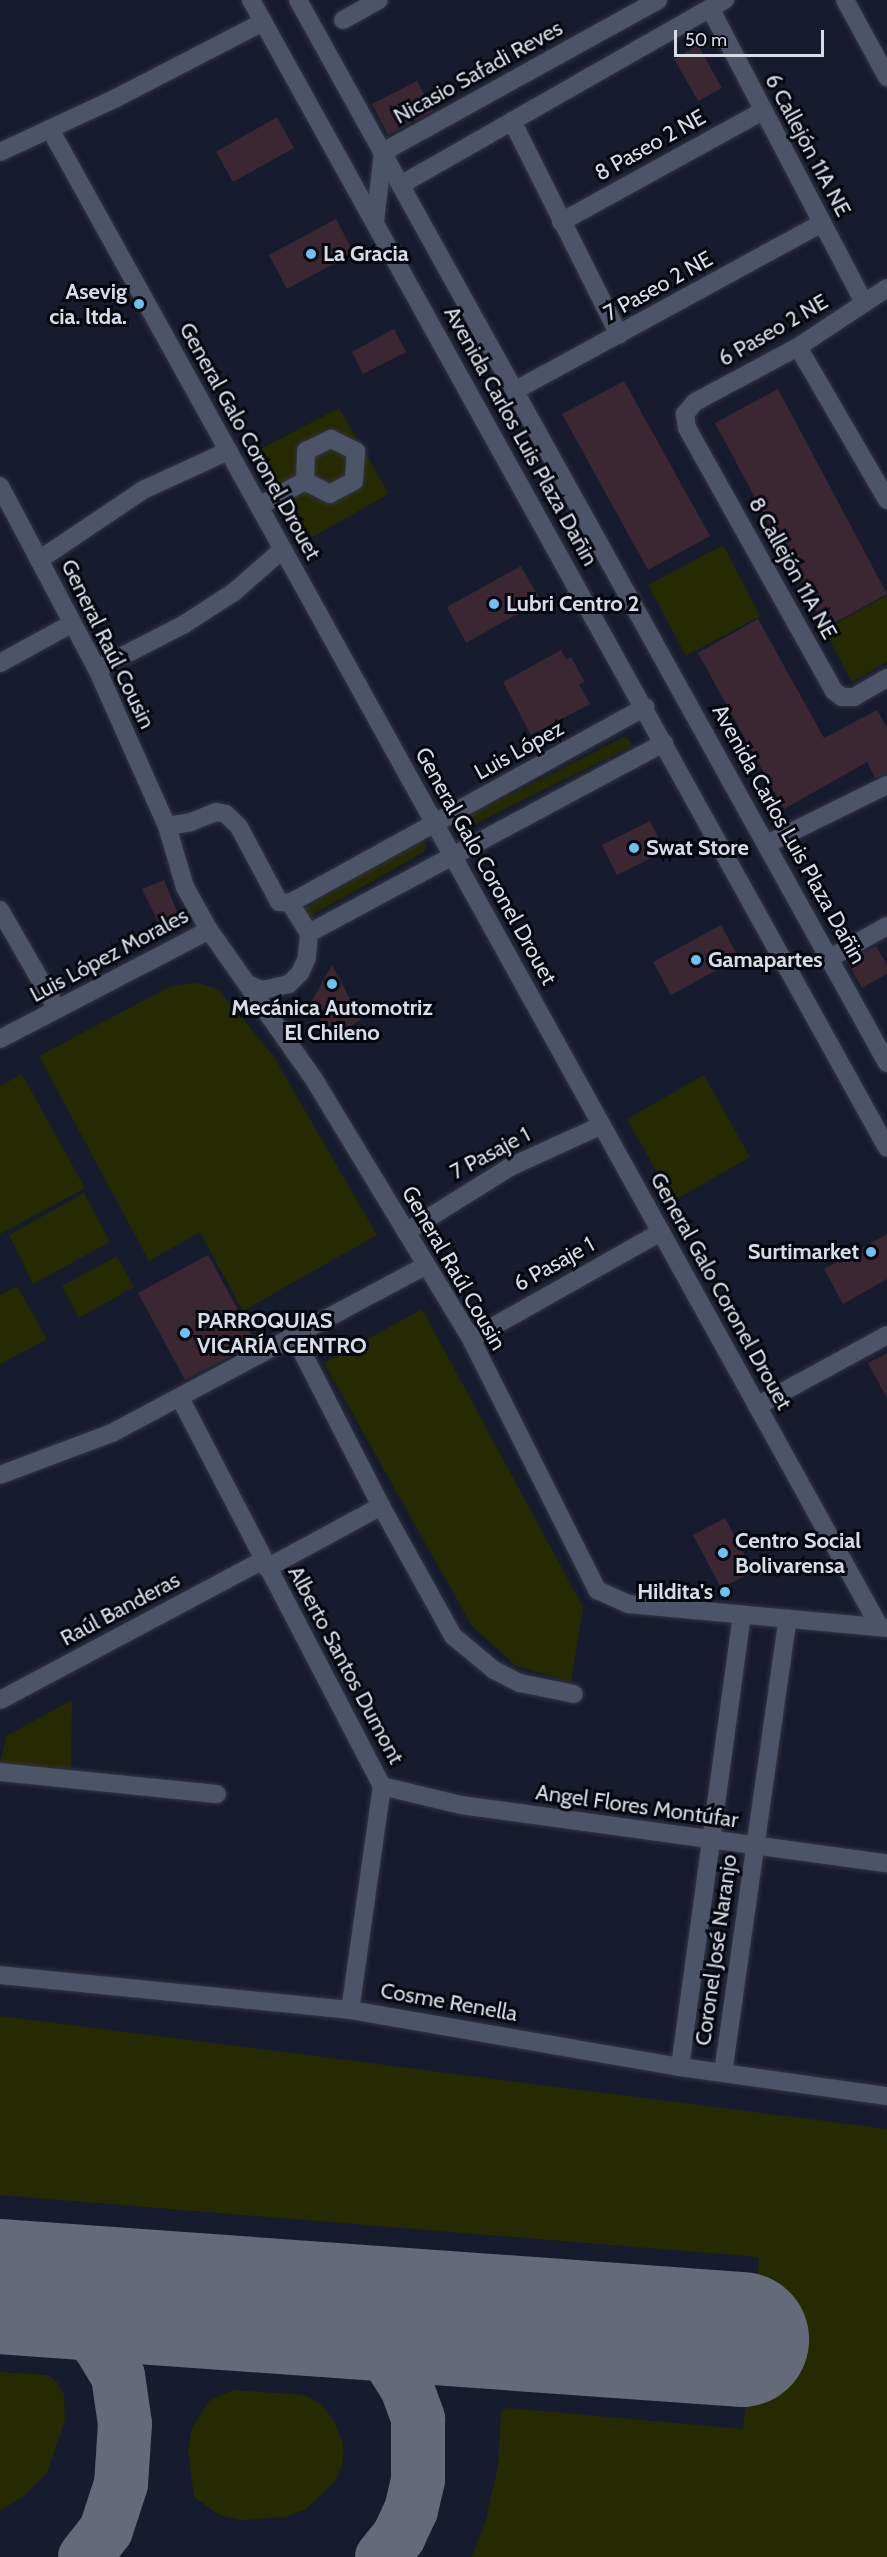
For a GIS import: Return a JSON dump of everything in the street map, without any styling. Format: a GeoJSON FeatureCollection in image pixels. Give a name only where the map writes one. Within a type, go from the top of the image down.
{"type":"FeatureCollection","features":[{"type":"Feature","properties":{"kind":"street","name":"Avenida Carlos Luis Plaza Dañin"},"geometry":{"type":"LineString","coordinates":[[251,0],[645,707],[887,1148]]}},
{"type":"Feature","properties":{"kind":"street","name":"Avenida Carlos Luis Plaza Dañin"},"geometry":{"type":"LineString","coordinates":[[298,0],[885,1056]]}},
{"type":"Feature","properties":{"kind":"street"},"geometry":{"type":"LineString","coordinates":[[343,20],[379,0]]}},
{"type":"Feature","properties":{"kind":"street","name":"Nicasio Safadi Reves"},"geometry":{"type":"LineString","coordinates":[[375,222],[383,152],[658,0]]}},
{"type":"Feature","properties":{"kind":"street"},"geometry":{"type":"LineString","coordinates":[[845,0],[887,77]]}},
{"type":"Feature","properties":{"kind":"street"},"geometry":{"type":"LineString","coordinates":[[402,184],[717,4]]}},
{"type":"Feature","properties":{"kind":"street","name":"6 Callejón 11A NE"},"geometry":{"type":"LineString","coordinates":[[717,4],[763,111],[864,303]]}},
{"type":"Feature","properties":{"kind":"street"},"geometry":{"type":"LineString","coordinates":[[0,152],[114,99],[263,21]]}},
{"type":"Feature","properties":{"kind":"street","name":"8 Paseo 2 NE"},"geometry":{"type":"LineString","coordinates":[[561,222],[763,111]]}},
{"type":"Feature","properties":{"kind":"street"},"geometry":{"type":"LineString","coordinates":[[512,121],[619,335]]}},
{"type":"Feature","properties":{"kind":"street","name":"General Galo Coronel Drouet"},"geometry":{"type":"LineString","coordinates":[[50,129],[757,1406],[884,1627]]}},
{"type":"Feature","properties":{"kind":"street","name":"7 Paseo 2 NE"},"geometry":{"type":"LineString","coordinates":[[516,390],[822,223]]}},
{"type":"Feature","properties":{"kind":"street","name":"6 Paseo 2 NE"},"geometry":{"type":"LineString","coordinates":[[685,414],[695,402],[798,346],[887,288]]}},
{"type":"Feature","properties":{"kind":"street"},"geometry":{"type":"LineString","coordinates":[[798,346],[887,500]]}},
{"type":"Feature","properties":{"kind":"street","name":"8 Callejón 11A NE"},"geometry":{"type":"LineString","coordinates":[[685,414],[687,429],[834,691],[842,697],[854,697],[887,678]]}},
{"type":"Feature","properties":{"kind":"street"},"geometry":{"type":"LineString","coordinates":[[39,560],[142,490],[228,451]]}},
{"type":"Feature","properties":{"kind":"street"},"geometry":{"type":"LineString","coordinates":[[258,506],[305,481]]}},
{"type":"Feature","properties":{"kind":"street","name":"General Raúl Cousin"},"geometry":{"type":"LineString","coordinates":[[0,486],[97,669],[167,826],[178,871],[209,930],[315,1081],[471,1339],[597,1590],[629,1604],[742,1615]]}},
{"type":"Feature","properties":{"kind":"street"},"geometry":{"type":"LineString","coordinates":[[97,669],[200,614],[234,592],[283,549]]}},
{"type":"Feature","properties":{"kind":"street"},"geometry":{"type":"LineString","coordinates":[[0,663],[73,623]]}},
{"type":"Feature","properties":{"kind":"street","name":"Luis López"},"geometry":{"type":"LineString","coordinates":[[290,903],[645,707]]}},
{"type":"Feature","properties":{"kind":"street"},"geometry":{"type":"LineString","coordinates":[[309,933],[664,743]]}},
{"type":"Feature","properties":{"kind":"street"},"geometry":{"type":"LineString","coordinates":[[767,844],[887,785]]}},
{"type":"Feature","properties":{"kind":"street"},"geometry":{"type":"LineString","coordinates":[[167,826],[191,822],[216,812],[226,814],[239,827],[279,902],[290,903],[309,933],[307,958],[300,973],[289,984],[262,990],[247,984]]}},
{"type":"Feature","properties":{"kind":"street"},"geometry":{"type":"LineString","coordinates":[[0,910],[57,1009]]}},
{"type":"Feature","properties":{"kind":"street"},"geometry":{"type":"LineString","coordinates":[[830,958],[887,926]]}},
{"type":"Feature","properties":{"kind":"street","name":"Luis López Morales"},"geometry":{"type":"LineString","coordinates":[[0,1039],[209,930]]}},
{"type":"Feature","properties":{"kind":"street","name":"7 Pasaje 1"},"geometry":{"type":"LineString","coordinates":[[406,1232],[510,1167],[602,1125]]}},
{"type":"Feature","properties":{"kind":"street","name":"6 Pasaje 1"},"geometry":{"type":"LineString","coordinates":[[471,1339],[661,1232]]}},
{"type":"Feature","properties":{"kind":"street"},"geometry":{"type":"LineString","coordinates":[[0,1475],[112,1433],[295,1338],[426,1265]]}},
{"type":"Feature","properties":{"kind":"street"},"geometry":{"type":"LineString","coordinates":[[757,1406],[887,1335]]}},
{"type":"Feature","properties":{"kind":"street"},"geometry":{"type":"LineString","coordinates":[[295,1338],[381,1506],[453,1636],[494,1670],[520,1683],[574,1694]]}},
{"type":"Feature","properties":{"kind":"street","name":"Alberto Santos Dumont"},"geometry":{"type":"LineString","coordinates":[[180,1398],[382,1786],[350,2010]]}},
{"type":"Feature","properties":{"kind":"street","name":"Raúl Banderas"},"geometry":{"type":"LineString","coordinates":[[0,1700],[381,1506]]}},
{"type":"Feature","properties":{"kind":"street"},"geometry":{"type":"LineString","coordinates":[[742,1615],[884,1627]]}},
{"type":"Feature","properties":{"kind":"street","name":"Coronel José Naranjo"},"geometry":{"type":"LineString","coordinates":[[680,2067],[742,1615]]}},
{"type":"Feature","properties":{"kind":"street","name":"Coronel José Naranjo"},"geometry":{"type":"LineString","coordinates":[[723,2073],[788,1619]]}},
{"type":"Feature","properties":{"kind":"street"},"geometry":{"type":"LineString","coordinates":[[0,1772],[217,1794]]}},
{"type":"Feature","properties":{"kind":"street","name":"Angel Flores Montúfar"},"geometry":{"type":"LineString","coordinates":[[382,1786],[461,1805],[755,1847],[887,1863]]}},
{"type":"Feature","properties":{"kind":"street","name":"Cosme Renella"},"geometry":{"type":"LineString","coordinates":[[0,1975],[350,2010],[680,2067],[887,2096]]}},
{"type":"Feature","properties":{"kind":"green space"},"geometry":{"type":"Polygon","coordinates":[[[339,408],[389,494],[307,540],[257,451],[339,408]]]}},
{"type":"Feature","properties":{"kind":"green space"},"geometry":{"type":"Polygon","coordinates":[[[723,545],[760,616],[686,656],[648,585],[723,545]]]}},
{"type":"Feature","properties":{"kind":"green space"},"geometry":{"type":"Polygon","coordinates":[[[887,595],[887,662],[852,682],[824,630],[887,595]]]}},
{"type":"Feature","properties":{"kind":"green space"},"geometry":{"type":"Polygon","coordinates":[[[626,736],[632,744],[630,747],[477,823],[468,823],[467,818],[473,814],[626,736]]]}},
{"type":"Feature","properties":{"kind":"green space"},"geometry":{"type":"Polygon","coordinates":[[[421,842],[427,845],[424,852],[305,919],[300,911],[421,842]]]}},
{"type":"Feature","properties":{"kind":"green space"},"geometry":{"type":"Polygon","coordinates":[[[197,983],[218,989],[274,1057],[377,1235],[243,1311],[200,1232],[149,1261],[39,1056],[171,986],[197,983]]]}},
{"type":"Feature","properties":{"kind":"green space"},"geometry":{"type":"Polygon","coordinates":[[[22,1074],[85,1188],[0,1234],[0,1086],[22,1074]]]}},
{"type":"Feature","properties":{"kind":"green space"},"geometry":{"type":"Polygon","coordinates":[[[704,1075],[750,1157],[673,1201],[627,1119],[704,1075]]]}},
{"type":"Feature","properties":{"kind":"green space"},"geometry":{"type":"Polygon","coordinates":[[[84,1193],[110,1242],[33,1284],[9,1235],[84,1193]]]}},
{"type":"Feature","properties":{"kind":"green space"},"geometry":{"type":"Polygon","coordinates":[[[117,1256],[134,1287],[79,1318],[62,1286],[117,1256]]]}},
{"type":"Feature","properties":{"kind":"green space"},"geometry":{"type":"Polygon","coordinates":[[[17,1286],[47,1339],[0,1364],[0,1295],[17,1286]]]}},
{"type":"Feature","properties":{"kind":"green space"},"geometry":{"type":"Polygon","coordinates":[[[422,1309],[583,1607],[571,1682],[516,1666],[472,1626],[324,1363],[422,1309]]]}},
{"type":"Feature","properties":{"kind":"green space"},"geometry":{"type":"Polygon","coordinates":[[[72,1700],[71,1768],[0,1765],[6,1736],[72,1700]]]}},
{"type":"Feature","properties":{"kind":"green space"},"geometry":{"type":"Polygon","coordinates":[[[0,2016],[887,2129],[887,2557],[472,2557],[486,2520],[498,2466],[501,2412],[507,2408],[743,2429],[759,2257],[0,2195],[0,2016]]]}},
{"type":"Feature","properties":{"kind":"green space"},"geometry":{"type":"Polygon","coordinates":[[[0,2372],[48,2375],[58,2383],[64,2395],[65,2421],[47,2473],[24,2496],[0,2511],[0,2372]]]}},
{"type":"Feature","properties":{"kind":"green space"},"geometry":{"type":"Polygon","coordinates":[[[233,2390],[305,2395],[322,2405],[334,2421],[343,2442],[343,2462],[336,2480],[306,2509],[285,2517],[242,2520],[219,2515],[194,2497],[188,2451],[192,2428],[209,2401],[233,2390]]]}},
{"type":"Feature","properties":{"kind":"building"},"geometry":{"type":"Polygon","coordinates":[[[698,45],[722,88],[698,101],[674,59],[698,45]]]}},
{"type":"Feature","properties":{"kind":"building"},"geometry":{"type":"Polygon","coordinates":[[[417,81],[433,111],[388,135],[372,104],[417,81]]]}},
{"type":"Feature","properties":{"kind":"building"},"geometry":{"type":"Polygon","coordinates":[[[277,117],[294,148],[233,182],[216,152],[277,117]]]}},
{"type":"Feature","properties":{"kind":"building","name":"La Gracia"},"geometry":{"type":"Polygon","coordinates":[[[336,219],[354,253],[287,289],[269,255],[336,219]]]}},
{"type":"Feature","properties":{"kind":"building"},"geometry":{"type":"Polygon","coordinates":[[[394,329],[406,352],[363,374],[352,352],[394,329]]]}},
{"type":"Feature","properties":{"kind":"building"},"geometry":{"type":"Polygon","coordinates":[[[624,381],[710,536],[648,570],[562,414],[624,381]]]}},
{"type":"Feature","properties":{"kind":"building"},"geometry":{"type":"Polygon","coordinates":[[[778,389],[887,594],[825,628],[715,423],[778,389]]]}},
{"type":"Feature","properties":{"kind":"building","name":"Lubri Centro 2"},"geometry":{"type":"Polygon","coordinates":[[[521,566],[541,601],[466,643],[447,607],[521,566]]]}},
{"type":"Feature","properties":{"kind":"building"},"geometry":{"type":"Polygon","coordinates":[[[758,619],[824,738],[877,710],[887,728],[887,774],[875,778],[867,762],[784,809],[698,653],[758,619]]]}},
{"type":"Feature","properties":{"kind":"building"},"geometry":{"type":"Polygon","coordinates":[[[561,650],[566,660],[571,657],[585,682],[579,685],[590,704],[531,735],[503,682],[561,650]]]}},
{"type":"Feature","properties":{"kind":"building","name":"Swat Store"},"geometry":{"type":"Polygon","coordinates":[[[650,821],[665,851],[617,875],[602,845],[650,821]]]}},
{"type":"Feature","properties":{"kind":"building"},"geometry":{"type":"Polygon","coordinates":[[[164,880],[180,918],[161,928],[142,889],[164,880]]]}},
{"type":"Feature","properties":{"kind":"building","name":"Gamapartes"},"geometry":{"type":"Polygon","coordinates":[[[721,925],[739,958],[671,995],[653,962],[721,925]]]}},
{"type":"Feature","properties":{"kind":"building"},"geometry":{"type":"Polygon","coordinates":[[[876,946],[887,965],[887,974],[862,988],[847,962],[876,946]]]}},
{"type":"Feature","properties":{"kind":"building","name":"Mecánica Automotriz El Chileno"},"geometry":{"type":"Polygon","coordinates":[[[332,965],[361,1020],[329,1037],[311,1002],[332,965]]]}},
{"type":"Feature","properties":{"kind":"building","name":"Surtimarket"},"geometry":{"type":"Polygon","coordinates":[[[887,1234],[887,1279],[843,1304],[824,1269],[887,1234]]]}},
{"type":"Feature","properties":{"kind":"building"},"geometry":{"type":"Polygon","coordinates":[[[208,1255],[256,1343],[185,1380],[138,1293],[208,1255]]]}},
{"type":"Feature","properties":{"kind":"building"},"geometry":{"type":"Polygon","coordinates":[[[887,1353],[887,1398],[868,1363],[887,1353]]]}},
{"type":"Feature","properties":{"kind":"building","name":"Centro Social Bolivarensa"},"geometry":{"type":"Polygon","coordinates":[[[725,1518],[753,1572],[721,1588],[693,1535],[725,1518]]]}},
{"type":"Feature","properties":{"kind":"taxiway"},"geometry":{"type":"LineString","coordinates":[[0,2287],[29,2294],[77,2322],[100,2346],[118,2376],[125,2424],[121,2484],[106,2530],[85,2557]]}},
{"type":"Feature","properties":{"kind":"taxiway"},"geometry":{"type":"LineString","coordinates":[[300,2307],[343,2324],[387,2356],[407,2388],[418,2419],[418,2480],[411,2510],[399,2536],[382,2557]]}},
{"type":"Feature","properties":{"kind":"runway"},"geometry":{"type":"LineString","coordinates":[[0,2286],[741,2339]]}},
{"type":"Feature","properties":{"kind":"place","name":"La Gracia"},"geometry":{"type":"Point","coordinates":[311,254]}},
{"type":"Feature","properties":{"kind":"place","name":"Asevig cia. ltda."},"geometry":{"type":"Point","coordinates":[139,304]}},
{"type":"Feature","properties":{"kind":"place","name":"Lubri Centro 2"},"geometry":{"type":"Point","coordinates":[494,604]}},
{"type":"Feature","properties":{"kind":"place","name":"Swat Store"},"geometry":{"type":"Point","coordinates":[634,848]}},
{"type":"Feature","properties":{"kind":"place","name":"Gamapartes"},"geometry":{"type":"Point","coordinates":[696,960]}},
{"type":"Feature","properties":{"kind":"place","name":"Mecánica Automotriz El Chileno"},"geometry":{"type":"Point","coordinates":[332,984]}},
{"type":"Feature","properties":{"kind":"place","name":"Surtimarket"},"geometry":{"type":"Point","coordinates":[871,1252]}},
{"type":"Feature","properties":{"kind":"place","name":"PARROQUIAS VICARÍA CENTRO"},"geometry":{"type":"Point","coordinates":[185,1333]}},
{"type":"Feature","properties":{"kind":"place","name":"Centro Social Bolivarensa"},"geometry":{"type":"Point","coordinates":[723,1553]}},
{"type":"Feature","properties":{"kind":"place","name":"Hildita's"},"geometry":{"type":"Point","coordinates":[725,1592]}}]}
